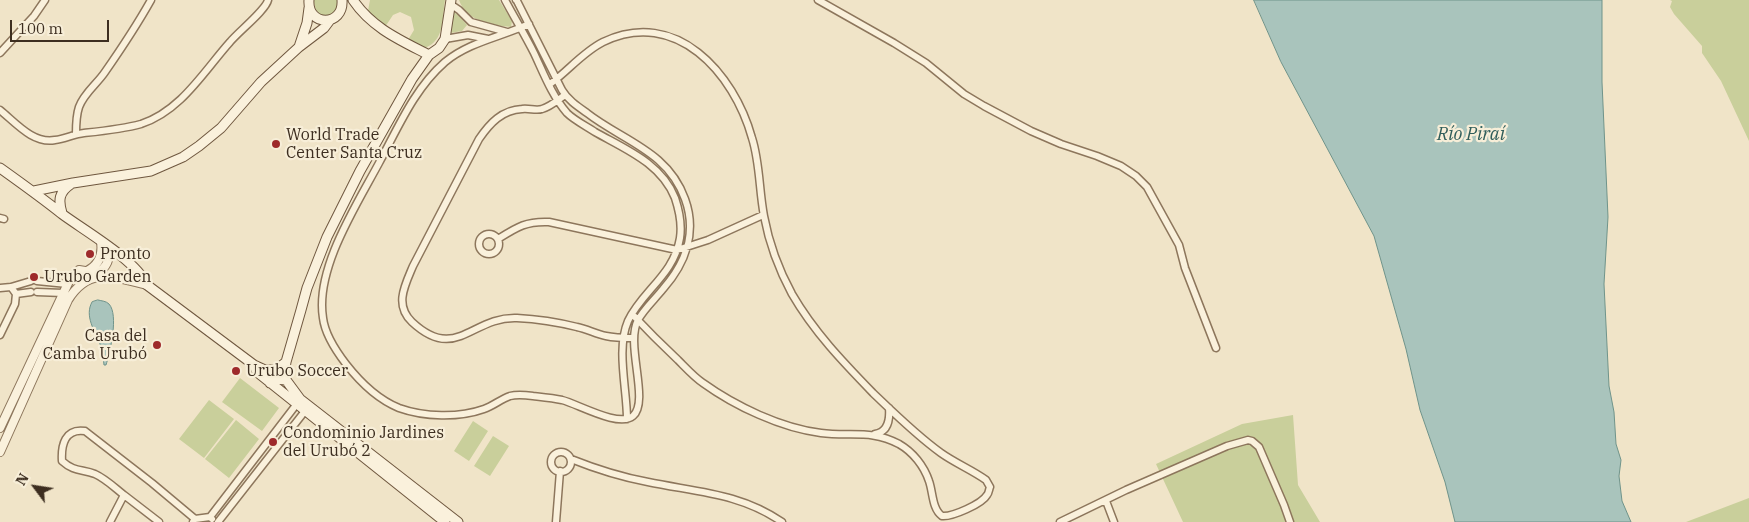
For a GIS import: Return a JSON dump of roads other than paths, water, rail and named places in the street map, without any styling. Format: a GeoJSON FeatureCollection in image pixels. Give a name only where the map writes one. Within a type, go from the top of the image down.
{"type":"FeatureCollection","features":[{"type":"Feature","properties":{"kind":"main road"},"geometry":{"type":"LineString","coordinates":[[353,0],[362,14],[389,34],[429,55]]}},
{"type":"Feature","properties":{"kind":"main road"},"geometry":{"type":"LineString","coordinates":[[34,191],[151,171],[182,157],[221,128],[262,82],[299,47],[339,14],[344,1]]}},
{"type":"Feature","properties":{"kind":"main road"},"geometry":{"type":"LineString","coordinates":[[451,2],[445,39],[429,55],[412,79],[337,213],[307,288],[284,375],[300,399],[458,522]]}},
{"type":"Feature","properties":{"kind":"main road"},"geometry":{"type":"LineString","coordinates":[[309,4],[317,18],[330,20]]}},
{"type":"Feature","properties":{"kind":"main road"},"geometry":{"type":"LineString","coordinates":[[299,47],[307,23],[309,4]]}},
{"type":"Feature","properties":{"kind":"main road"},"geometry":{"type":"LineString","coordinates":[[0,168],[110,248],[143,277],[147,285],[254,366],[265,370],[276,370],[286,362]]}},
{"type":"Feature","properties":{"kind":"main road"},"geometry":{"type":"LineString","coordinates":[[62,213],[59,202],[60,194],[64,188],[73,183]]}},
{"type":"Feature","properties":{"kind":"main road"},"geometry":{"type":"LineString","coordinates":[[254,366],[257,372],[270,383],[445,522]]}},
{"type":"Feature","properties":{"kind":"main road"},"geometry":{"type":"LineString","coordinates":[[270,383],[275,379],[286,380]]}},
{"type":"Feature","properties":{"kind":"street"},"geometry":{"type":"LineString","coordinates":[[0,53],[34,16],[45,0]]}},
{"type":"Feature","properties":{"kind":"street"},"geometry":{"type":"LineString","coordinates":[[76,134],[76,119],[80,105],[131,33],[151,0]]}},
{"type":"Feature","properties":{"kind":"street"},"geometry":{"type":"LineString","coordinates":[[0,110],[32,136],[44,141],[142,124],[166,112],[183,98],[240,30],[264,9],[268,0]]}},
{"type":"Feature","properties":{"kind":"street"},"geometry":{"type":"LineString","coordinates":[[504,0],[558,100],[572,117],[641,157],[662,174],[672,191],[681,229],[677,250],[660,280],[632,314],[624,338],[627,419]]}},
{"type":"Feature","properties":{"kind":"street"},"geometry":{"type":"LineString","coordinates":[[516,0],[529,24],[565,95],[594,119],[654,156],[672,174],[689,212],[690,228],[685,256],[670,281],[638,320],[633,338],[639,404],[634,415],[627,419],[611,418],[562,400],[533,396],[508,397],[483,410],[467,413],[434,415],[416,413],[399,408],[377,396],[357,378],[342,360],[330,339],[323,320],[322,299],[325,280],[343,229],[413,100],[422,87],[457,53],[529,24]]}},
{"type":"Feature","properties":{"kind":"street"},"geometry":{"type":"LineString","coordinates":[[818,0],[926,63],[964,94],[984,106],[1030,131],[1121,166],[1136,176],[1147,187],[1180,245],[1185,268],[1216,348]]}},
{"type":"Feature","properties":{"kind":"street"},"geometry":{"type":"LineString","coordinates":[[451,2],[471,22],[507,32]]}},
{"type":"Feature","properties":{"kind":"street"},"geometry":{"type":"LineString","coordinates":[[468,35],[471,22]]}},
{"type":"Feature","properties":{"kind":"street"},"geometry":{"type":"LineString","coordinates":[[550,84],[590,50],[604,42],[620,36],[644,33],[661,35],[693,48],[724,78],[739,102],[756,151],[764,215],[777,263],[791,293],[812,327],[843,363],[905,425],[942,453],[986,480],[990,487],[987,496],[953,516],[942,516],[937,511],[929,479],[912,454],[896,443],[874,434]]}},
{"type":"Feature","properties":{"kind":"street"},"geometry":{"type":"LineString","coordinates":[[445,39],[468,35],[488,39]]}},
{"type":"Feature","properties":{"kind":"street"},"geometry":{"type":"LineString","coordinates":[[565,95],[542,109],[520,109],[509,112],[497,118],[488,126],[413,266],[401,298],[402,306],[405,315],[422,330],[432,336],[446,339],[459,338],[470,334],[484,324],[504,318],[551,321],[579,327],[604,336],[633,338]]}},
{"type":"Feature","properties":{"kind":"street"},"geometry":{"type":"LineString","coordinates":[[498,239],[525,223],[536,221],[549,222],[677,250],[708,240],[764,215]]}},
{"type":"Feature","properties":{"kind":"street"},"geometry":{"type":"LineString","coordinates":[[87,270],[96,265],[99,260],[102,253],[101,242]]}},
{"type":"Feature","properties":{"kind":"street"},"geometry":{"type":"LineString","coordinates":[[0,428],[67,284],[77,271],[87,270],[97,273],[103,269],[109,258],[110,248]]}},
{"type":"Feature","properties":{"kind":"street"},"geometry":{"type":"LineString","coordinates":[[0,452],[74,290],[82,282],[94,278],[124,280],[147,285]]}},
{"type":"Feature","properties":{"kind":"street"},"geometry":{"type":"LineString","coordinates":[[0,288],[34,281],[67,284]]}},
{"type":"Feature","properties":{"kind":"street"},"geometry":{"type":"LineString","coordinates":[[0,335],[15,304],[16,294],[11,287]]}},
{"type":"Feature","properties":{"kind":"street"},"geometry":{"type":"LineString","coordinates":[[16,294],[34,292],[63,293]]}},
{"type":"Feature","properties":{"kind":"street"},"geometry":{"type":"LineString","coordinates":[[632,314],[701,382],[720,395],[784,424],[805,430],[836,434],[874,434],[879,433],[885,428],[889,418],[888,408]]}},
{"type":"Feature","properties":{"kind":"street"},"geometry":{"type":"LineString","coordinates":[[159,522],[96,475],[76,470],[62,461],[62,446],[66,436],[79,430],[85,431],[152,483],[194,521],[210,517],[296,404]]}},
{"type":"Feature","properties":{"kind":"street"},"geometry":{"type":"LineString","coordinates":[[210,517],[218,522],[305,411]]}},
{"type":"Feature","properties":{"kind":"street"},"geometry":{"type":"LineString","coordinates":[[1060,522],[1228,446],[1248,440],[1259,447],[1290,522]]}},
{"type":"Feature","properties":{"kind":"street"},"geometry":{"type":"LineString","coordinates":[[560,471],[552,466],[553,456],[561,452],[567,454],[571,459],[616,475],[742,500],[782,522]]}},
{"type":"Feature","properties":{"kind":"street"},"geometry":{"type":"LineString","coordinates":[[560,471],[568,468],[571,459]]}},
{"type":"Feature","properties":{"kind":"street"},"geometry":{"type":"LineString","coordinates":[[556,522],[560,471]]}},
{"type":"Feature","properties":{"kind":"street"},"geometry":{"type":"LineString","coordinates":[[110,522],[124,495]]}},
{"type":"Feature","properties":{"kind":"street"},"geometry":{"type":"LineString","coordinates":[[1106,501],[1114,522]]}},
{"type":"Feature","properties":{"kind":"water","name":"Río Piraí"},"geometry":{"type":"Polygon","coordinates":[[[1254,0],[1602,0],[1602,82],[1608,217],[1604,284],[1609,386],[1614,412],[1616,444],[1621,460],[1619,476],[1622,501],[1631,522],[1455,522],[1445,482],[1420,410],[1406,349],[1374,236],[1281,62],[1254,0]]]}},
{"type":"Feature","properties":{"kind":"water"},"geometry":{"type":"Polygon","coordinates":[[[98,300],[109,304],[113,316],[113,334],[106,365],[104,365],[101,347],[93,329],[89,313],[92,302],[98,300]]]}},
{"type":"Feature","properties":{"kind":"place","name":"World Trade Center Santa Cruz"},"geometry":{"type":"Point","coordinates":[276,144]}},
{"type":"Feature","properties":{"kind":"place","name":"Pronto"},"geometry":{"type":"Point","coordinates":[90,254]}},
{"type":"Feature","properties":{"kind":"place","name":"Urubo Garden"},"geometry":{"type":"Point","coordinates":[34,277]}},
{"type":"Feature","properties":{"kind":"place","name":"Casa del Camba Urubó"},"geometry":{"type":"Point","coordinates":[157,345]}},
{"type":"Feature","properties":{"kind":"place","name":"Urubo Soccer"},"geometry":{"type":"Point","coordinates":[236,371]}},
{"type":"Feature","properties":{"kind":"place","name":"Condominio Jardines del Urubó 2"},"geometry":{"type":"Point","coordinates":[273,442]}}]}
